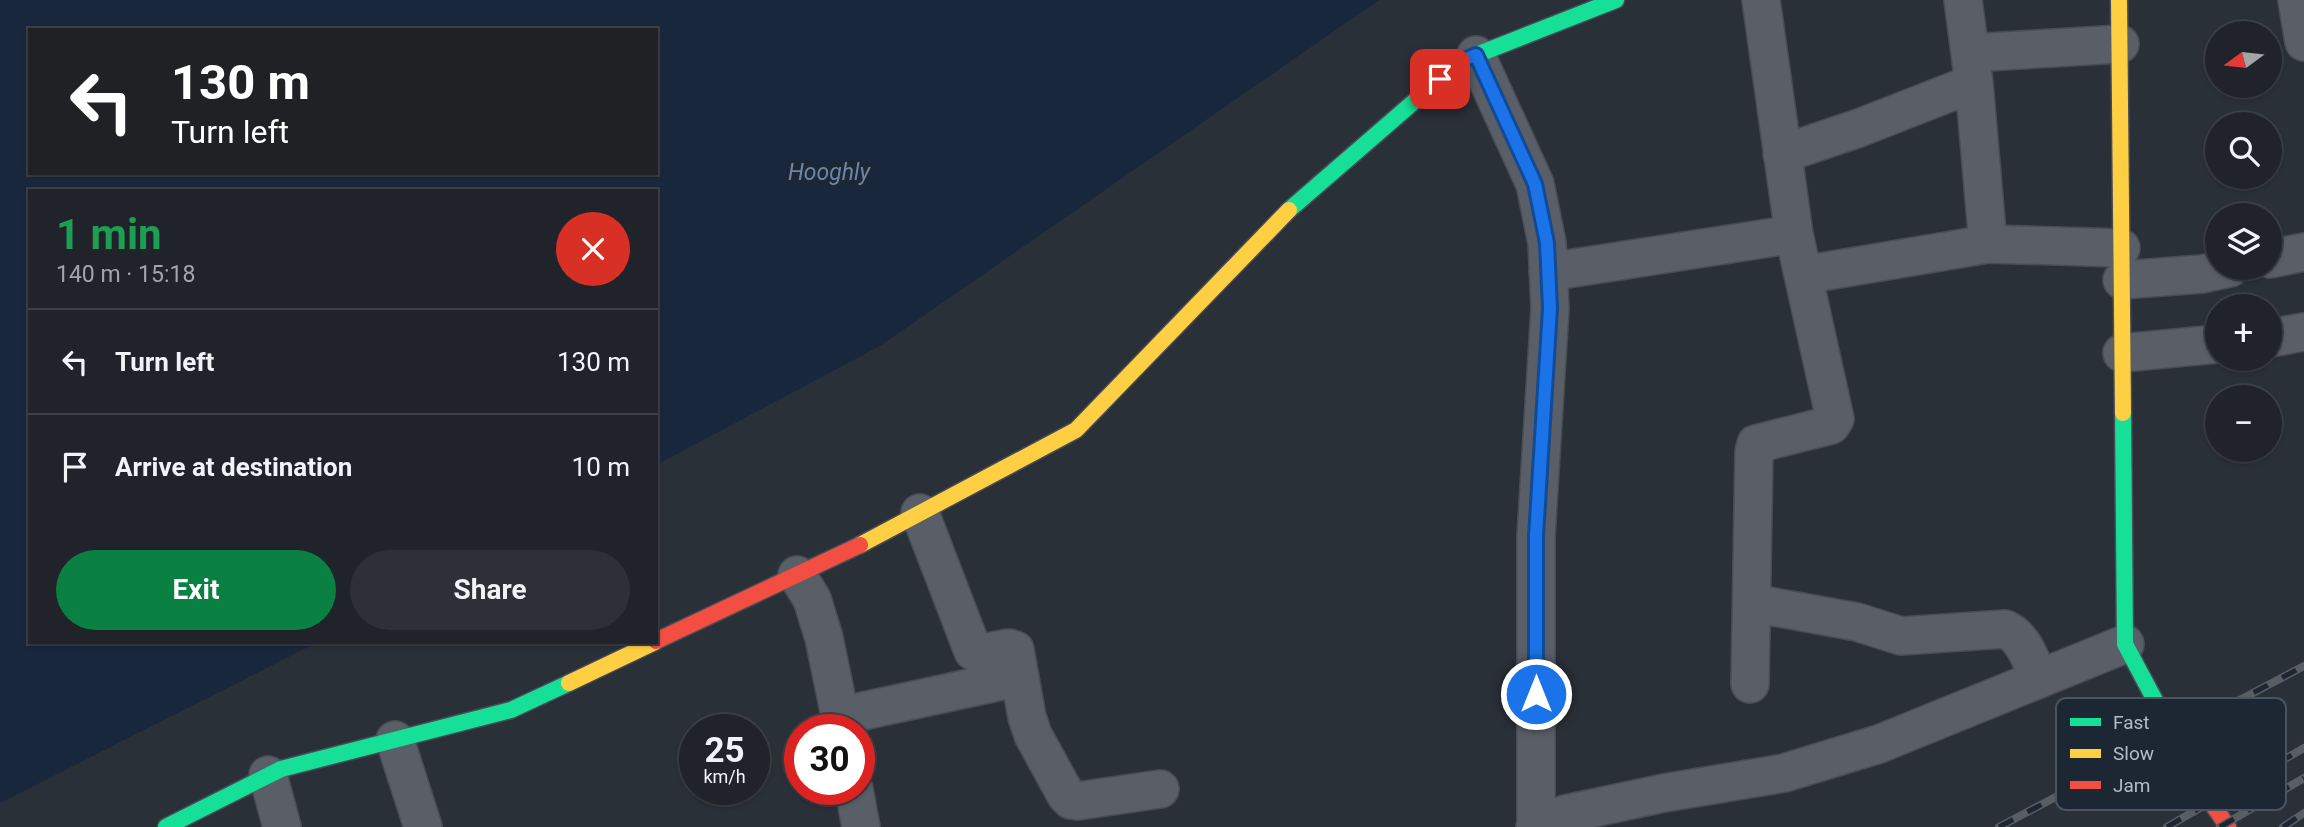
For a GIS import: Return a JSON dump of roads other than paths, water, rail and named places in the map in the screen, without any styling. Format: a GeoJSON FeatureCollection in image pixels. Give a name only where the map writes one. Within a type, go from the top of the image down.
{"type":"FeatureCollection","features":[{"type":"Feature","properties":{"kind":"street"},"geometry":{"type":"LineString","coordinates":[[658,641],[797,575],[1076,430],[1296,203],[1461,61],[1616,0]]}},
{"type":"Feature","properties":{"kind":"street"},"geometry":{"type":"LineString","coordinates":[[1750,684],[1756,444],[1831,425],[1835,419],[1794,234],[1761,0]]}},
{"type":"Feature","properties":{"kind":"street"},"geometry":{"type":"LineString","coordinates":[[1963,0],[1972,68],[1987,244]]}},
{"type":"Feature","properties":{"kind":"street"},"geometry":{"type":"LineString","coordinates":[[2119,0],[2125,644],[2152,698]]}},
{"type":"Feature","properties":{"kind":"street"},"geometry":{"type":"LineString","coordinates":[[2297,0],[2304,42]]}},
{"type":"Feature","properties":{"kind":"street"},"geometry":{"type":"LineString","coordinates":[[1782,153],[1859,128],[1972,68],[2119,44]]}},
{"type":"Feature","properties":{"kind":"street"},"geometry":{"type":"LineString","coordinates":[[1476,55],[1535,184],[1547,243],[1550,308],[1536,536],[1536,827],[1577,811],[1784,773],[1879,744],[2125,644]]}},
{"type":"Feature","properties":{"kind":"street"},"geometry":{"type":"LineString","coordinates":[[1548,272],[1794,234]]}},
{"type":"Feature","properties":{"kind":"street"},"geometry":{"type":"LineString","coordinates":[[1803,275],[1987,244],[2205,273]]}},
{"type":"Feature","properties":{"kind":"street"},"geometry":{"type":"LineString","coordinates":[[2282,257],[2304,252]]}},
{"type":"Feature","properties":{"kind":"street"},"geometry":{"type":"LineString","coordinates":[[2282,336],[2304,332]]}},
{"type":"Feature","properties":{"kind":"street"},"geometry":{"type":"LineString","coordinates":[[2122,352],[2205,345]]}},
{"type":"Feature","properties":{"kind":"street"},"geometry":{"type":"LineString","coordinates":[[920,513],[973,651],[978,654],[1013,648],[1033,735],[1071,800],[1160,789]]}},
{"type":"Feature","properties":{"kind":"street"},"geometry":{"type":"LineString","coordinates":[[797,575],[812,599],[824,638],[840,714]]}},
{"type":"Feature","properties":{"kind":"street"},"geometry":{"type":"LineString","coordinates":[[1752,603],[1857,622],[1901,636],[2005,629],[2020,640],[2039,679]]}},
{"type":"Feature","properties":{"kind":"street"},"geometry":{"type":"LineString","coordinates":[[166,827],[281,769],[511,710],[651,644]]}},
{"type":"Feature","properties":{"kind":"street"},"geometry":{"type":"LineString","coordinates":[[875,714],[1020,677]]}},
{"type":"Feature","properties":{"kind":"street"},"geometry":{"type":"LineString","coordinates":[[395,740],[423,827]]}},
{"type":"Feature","properties":{"kind":"street"},"geometry":{"type":"LineString","coordinates":[[268,775],[282,827]]}},
{"type":"Feature","properties":{"kind":"street"},"geometry":{"type":"LineString","coordinates":[[857,805],[861,827]]}},
{"type":"Feature","properties":{"kind":"street"},"geometry":{"type":"LineString","coordinates":[[2216,810],[2228,827]]}},
{"type":"Feature","properties":{"kind":"water","name":"Hooghly"},"geometry":{"type":"Polygon","coordinates":[[[0,0],[1379,0],[880,346],[658,464],[658,189],[28,189],[28,644],[314,644],[0,803],[0,0]]]}},
{"type":"Feature","properties":{"kind":"railway"},"geometry":{"type":"LineString","coordinates":[[2243,698],[2304,666]]}},
{"type":"Feature","properties":{"kind":"railway"},"geometry":{"type":"LineString","coordinates":[[2286,758],[2304,748]]}},
{"type":"Feature","properties":{"kind":"railway"},"geometry":{"type":"LineString","coordinates":[[2286,788],[2304,778]]}},
{"type":"Feature","properties":{"kind":"railway"},"geometry":{"type":"LineString","coordinates":[[1999,827],[2056,797]]}},
{"type":"Feature","properties":{"kind":"railway"},"geometry":{"type":"LineString","coordinates":[[2167,827],[2196,810]]}},
{"type":"Feature","properties":{"kind":"railway"},"geometry":{"type":"LineString","coordinates":[[2220,827],[2249,810]]}},
{"type":"Feature","properties":{"kind":"railway"},"geometry":{"type":"LineString","coordinates":[[2283,827],[2304,813]]}}]}
